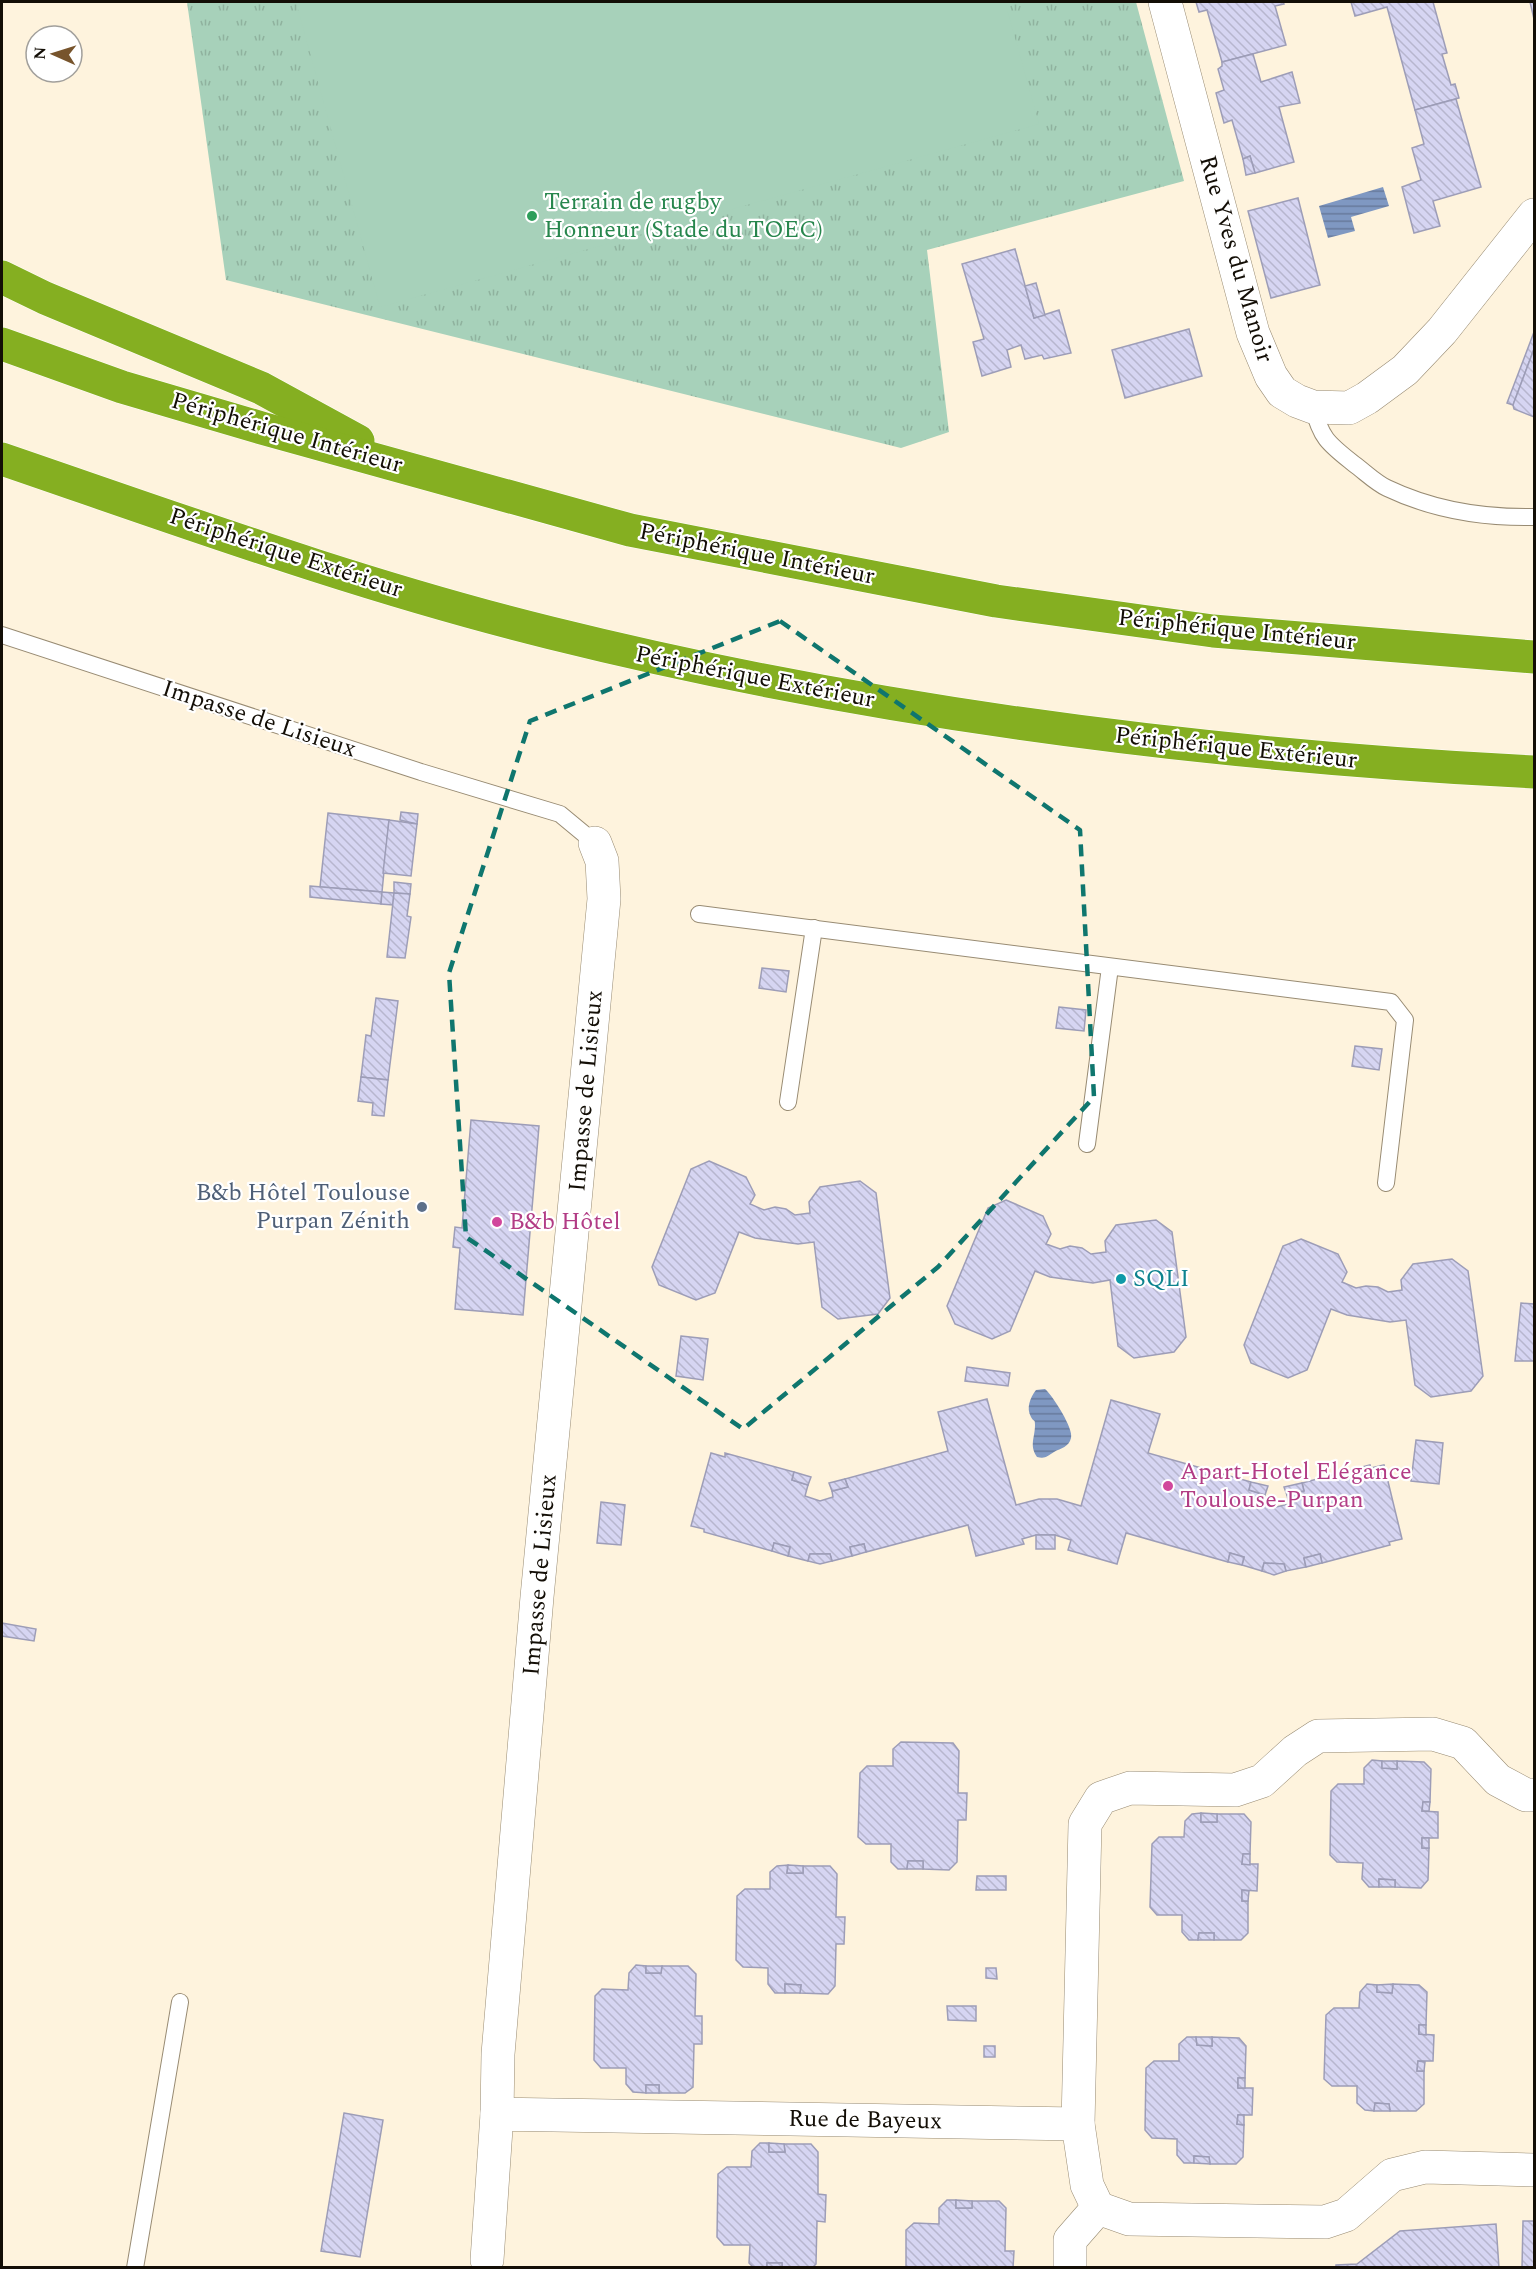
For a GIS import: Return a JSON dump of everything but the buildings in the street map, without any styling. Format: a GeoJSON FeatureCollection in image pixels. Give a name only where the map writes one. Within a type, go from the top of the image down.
{"type":"FeatureCollection","features":[{"type":"Feature","properties":{"kind":"highway"},"geometry":{"type":"LineString","coordinates":[[2,278],[261,388],[405,466]]}},
{"type":"Feature","properties":{"kind":"highway","name":"Périphérique Intérieur"},"geometry":{"type":"LineString","coordinates":[[2,344],[122,387],[630,530],[996,601],[1213,631],[1534,657]]}},
{"type":"Feature","properties":{"kind":"highway","name":"Périphérique Extérieur"},"geometry":{"type":"LineString","coordinates":[[2,459],[354,578],[548,633],[728,674],[885,703],[1041,728],[1254,752],[1534,772]]}},
{"type":"Feature","properties":{"kind":"street","name":"Rue Yves du Manoir"},"geometry":{"type":"LineString","coordinates":[[1165,2],[1253,333],[1271,376],[1282,392],[1297,401],[1313,407],[1349,408],[1367,398],[1405,370],[1442,332],[1534,215]]}},
{"type":"Feature","properties":{"kind":"street","name":"Impasse de Lisieux"},"geometry":{"type":"LineString","coordinates":[[497,2114],[498,2054],[534,1632],[604,899],[602,861],[595,843]]}},
{"type":"Feature","properties":{"kind":"street"},"geometry":{"type":"LineString","coordinates":[[1534,1795],[1526,1795],[1498,1780],[1463,1743],[1433,1734],[1318,1736],[1295,1751],[1262,1781],[1235,1790],[1130,1788],[1101,1798],[1086,1824],[1078,2124],[1086,2185],[1098,2208],[1129,2219],[1324,2223],[1346,2215],[1392,2175],[1425,2167],[1534,2170]]}},
{"type":"Feature","properties":{"kind":"street","name":"Rue de Bayeux"},"geometry":{"type":"LineString","coordinates":[[497,2114],[1078,2124]]}},
{"type":"Feature","properties":{"kind":"street"},"geometry":{"type":"LineString","coordinates":[[488,2265],[497,2114]]}},
{"type":"Feature","properties":{"kind":"street"},"geometry":{"type":"LineString","coordinates":[[1070,2268],[1070,2240],[1098,2208]]}},
{"type":"Feature","properties":{"kind":"lane"},"geometry":{"type":"LineString","coordinates":[[1313,407],[1318,428],[1328,443],[1386,488],[1451,511],[1515,518],[1534,517]]}},
{"type":"Feature","properties":{"kind":"lane","name":"Impasse de Lisieux"},"geometry":{"type":"LineString","coordinates":[[2,635],[410,769],[560,814],[595,843]]}},
{"type":"Feature","properties":{"kind":"lane"},"geometry":{"type":"LineString","coordinates":[[699,914],[1392,1002],[1405,1020],[1386,1183]]}},
{"type":"Feature","properties":{"kind":"lane"},"geometry":{"type":"LineString","coordinates":[[788,1102],[814,928]]}},
{"type":"Feature","properties":{"kind":"lane"},"geometry":{"type":"LineString","coordinates":[[1087,1144],[1110,967]]}},
{"type":"Feature","properties":{"kind":"lane"},"geometry":{"type":"LineString","coordinates":[[135,2268],[180,2002]]}},
{"type":"Feature","properties":{"kind":"highlighted area"},"geometry":{"type":"Polygon","coordinates":[[[780,621],[1080,830],[1094,1097],[938,1267],[743,1429],[466,1237],[449,973],[530,721],[780,621]]]}},
{"type":"Feature","properties":{"kind":"green space"},"geometry":{"type":"Polygon","coordinates":[[[187,2],[1136,2],[1184,181],[927,250],[949,432],[901,448],[226,280],[187,2]]]}},
{"type":"Feature","properties":{"kind":"green space","name":"Terrain de rugby Honneur (Stade du TOEC)"},"geometry":{"type":"Polygon","coordinates":[[[296,2],[1005,2],[1039,124],[380,307],[296,2]]]}},
{"type":"Feature","properties":{"kind":"water"},"geometry":{"type":"Polygon","coordinates":[[[1383,187],[1389,206],[1351,217],[1355,231],[1328,238],[1319,206],[1383,187]]]}},
{"type":"Feature","properties":{"kind":"water"},"geometry":{"type":"Polygon","coordinates":[[[1045,1389],[1066,1420],[1071,1438],[1064,1447],[1040,1458],[1033,1449],[1035,1421],[1032,1419],[1029,1407],[1036,1390],[1045,1389]]]}},
{"type":"Feature","properties":{"kind":"place","name":"Terrain de rugby Honneur (Stade du TOEC)"},"geometry":{"type":"Point","coordinates":[532,216]}},
{"type":"Feature","properties":{"kind":"place","name":"B&b Hôtel Toulouse Purpan Zénith"},"geometry":{"type":"Point","coordinates":[422,1207]}},
{"type":"Feature","properties":{"kind":"place","name":"B&b Hôtel"},"geometry":{"type":"Point","coordinates":[497,1222]}},
{"type":"Feature","properties":{"kind":"place","name":"SQLI"},"geometry":{"type":"Point","coordinates":[1121,1279]}},
{"type":"Feature","properties":{"kind":"place","name":"Apart-Hotel Elégance Toulouse-Purpan"},"geometry":{"type":"Point","coordinates":[1168,1486]}}]}
